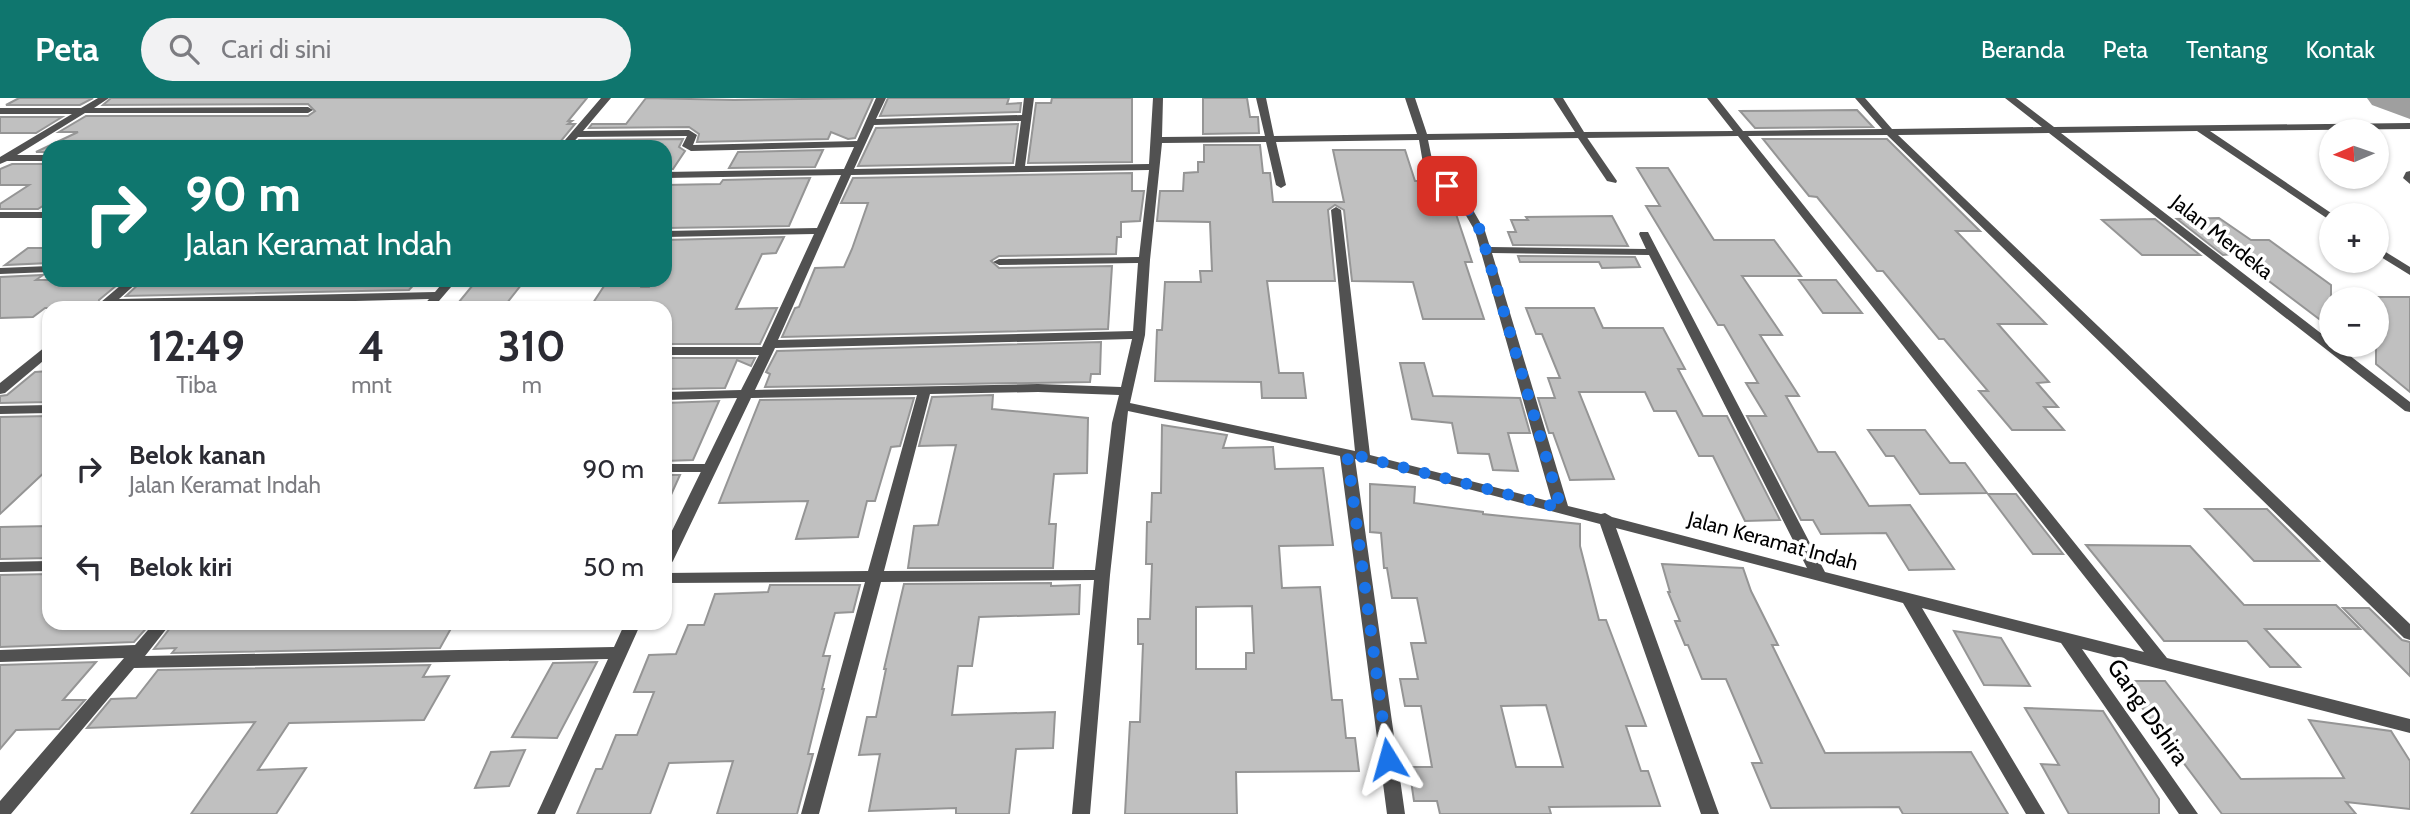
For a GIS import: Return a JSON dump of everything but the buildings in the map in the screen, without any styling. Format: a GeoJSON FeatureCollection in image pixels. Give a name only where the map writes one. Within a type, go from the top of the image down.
{"type":"FeatureCollection","features":[{"type":"Feature","properties":{"kind":"street"},"geometry":{"type":"LineString","coordinates":[[1,159],[104,98]]}},
{"type":"Feature","properties":{"kind":"street"},"geometry":{"type":"LineString","coordinates":[[570,140],[606,98]]}},
{"type":"Feature","properties":{"kind":"street"},"geometry":{"type":"LineString","coordinates":[[672,547],[769,347],[881,98]]}},
{"type":"Feature","properties":{"kind":"street"},"geometry":{"type":"LineString","coordinates":[[1019,170],[1029,98]]}},
{"type":"Feature","properties":{"kind":"street"},"geometry":{"type":"LineString","coordinates":[[1081,814],[1102,575],[1126,399],[1139,335],[1144,260],[1155,167],[1158,98]]}},
{"type":"Feature","properties":{"kind":"street"},"geometry":{"type":"LineString","coordinates":[[1261,98],[1281,185]]}},
{"type":"Feature","properties":{"kind":"street"},"geometry":{"type":"LineString","coordinates":[[1410,98],[1423,136],[1430,175],[1458,193],[1471,211],[1561,508]]}},
{"type":"Feature","properties":{"kind":"street"},"geometry":{"type":"LineString","coordinates":[[1558,98],[1612,181]]}},
{"type":"Feature","properties":{"kind":"street"},"geometry":{"type":"LineString","coordinates":[[1712,98],[2161,662]]}},
{"type":"Feature","properties":{"kind":"street"},"geometry":{"type":"LineString","coordinates":[[1860,98],[1890,132],[2410,634]]}},
{"type":"Feature","properties":{"kind":"street","name":"Jalan Merdeka"},"geometry":{"type":"LineString","coordinates":[[2010,98],[2410,408]]}},
{"type":"Feature","properties":{"kind":"street"},"geometry":{"type":"LineString","coordinates":[[0,111],[308,110]]}},
{"type":"Feature","properties":{"kind":"street"},"geometry":{"type":"LineString","coordinates":[[870,122],[1027,118]]}},
{"type":"Feature","properties":{"kind":"street"},"geometry":{"type":"LineString","coordinates":[[1157,141],[2410,126]]}},
{"type":"Feature","properties":{"kind":"street"},"geometry":{"type":"LineString","coordinates":[[2199,128],[2319,210]]}},
{"type":"Feature","properties":{"kind":"street"},"geometry":{"type":"LineString","coordinates":[[575,134],[689,133],[692,135],[687,146],[691,148],[860,144]]}},
{"type":"Feature","properties":{"kind":"street"},"geometry":{"type":"LineString","coordinates":[[1,159],[42,158]]}},
{"type":"Feature","properties":{"kind":"street"},"geometry":{"type":"LineString","coordinates":[[672,175],[1155,167]]}},
{"type":"Feature","properties":{"kind":"street"},"geometry":{"type":"LineString","coordinates":[[2410,174],[2410,181]]}},
{"type":"Feature","properties":{"kind":"street"},"geometry":{"type":"LineString","coordinates":[[1336,210],[1355,455],[1396,814]]}},
{"type":"Feature","properties":{"kind":"street"},"geometry":{"type":"LineString","coordinates":[[0,215],[42,215]]}},
{"type":"Feature","properties":{"kind":"street"},"geometry":{"type":"LineString","coordinates":[[672,234],[821,231]]}},
{"type":"Feature","properties":{"kind":"street"},"geometry":{"type":"LineString","coordinates":[[1644,234],[1819,576]]}},
{"type":"Feature","properties":{"kind":"street"},"geometry":{"type":"LineString","coordinates":[[1485,250],[1653,252]]}},
{"type":"Feature","properties":{"kind":"street"},"geometry":{"type":"LineString","coordinates":[[2389,258],[2410,272]]}},
{"type":"Feature","properties":{"kind":"street"},"geometry":{"type":"LineString","coordinates":[[999,262],[1144,260]]}},
{"type":"Feature","properties":{"kind":"street"},"geometry":{"type":"LineString","coordinates":[[0,271],[42,269]]}},
{"type":"Feature","properties":{"kind":"street"},"geometry":{"type":"LineString","coordinates":[[110,301],[126,287]]}},
{"type":"Feature","properties":{"kind":"street"},"geometry":{"type":"LineString","coordinates":[[433,301],[445,287]]}},
{"type":"Feature","properties":{"kind":"street"},"geometry":{"type":"LineString","coordinates":[[256,301],[438,295]]}},
{"type":"Feature","properties":{"kind":"street"},"geometry":{"type":"LineString","coordinates":[[672,351],[1139,335]]}},
{"type":"Feature","properties":{"kind":"street"},"geometry":{"type":"LineString","coordinates":[[0,390],[42,356]]}},
{"type":"Feature","properties":{"kind":"street","name":"Jalan Keramat Indah"},"geometry":{"type":"LineString","coordinates":[[672,396],[1038,388],[1126,399],[1605,518],[1819,576],[2410,726]]}},
{"type":"Feature","properties":{"kind":"street"},"geometry":{"type":"LineString","coordinates":[[810,814],[925,390]]}},
{"type":"Feature","properties":{"kind":"street"},"geometry":{"type":"LineString","coordinates":[[0,410],[42,409]]}},
{"type":"Feature","properties":{"kind":"street"},"geometry":{"type":"LineString","coordinates":[[672,468],[710,468]]}},
{"type":"Feature","properties":{"kind":"street"},"geometry":{"type":"LineString","coordinates":[[1605,518],[1710,814]]}},
{"type":"Feature","properties":{"kind":"street"},"geometry":{"type":"LineString","coordinates":[[0,567],[42,566]]}},
{"type":"Feature","properties":{"kind":"street"},"geometry":{"type":"LineString","coordinates":[[672,578],[1102,575]]}},
{"type":"Feature","properties":{"kind":"street"},"geometry":{"type":"LineString","coordinates":[[1908,597],[2036,814]]}},
{"type":"Feature","properties":{"kind":"street"},"geometry":{"type":"LineString","coordinates":[[0,814],[157,630]]}},
{"type":"Feature","properties":{"kind":"street"},"geometry":{"type":"LineString","coordinates":[[545,814],[629,630]]}},
{"type":"Feature","properties":{"kind":"street","name":"Gang Dshira"},"geometry":{"type":"LineString","coordinates":[[2066,638],[2189,814]]}},
{"type":"Feature","properties":{"kind":"street"},"geometry":{"type":"LineString","coordinates":[[0,656],[617,653]]}},
{"type":"Feature","properties":{"kind":"waterway"},"geometry":{"type":"LineString","coordinates":[[2383,98],[2410,109]]}},
{"type":"Feature","properties":{"kind":"route"},"geometry":{"type":"LineString","coordinates":[[1388,759],[1347,453],[1561,508],[1480,230],[1458,193],[1447,186]]}}]}
